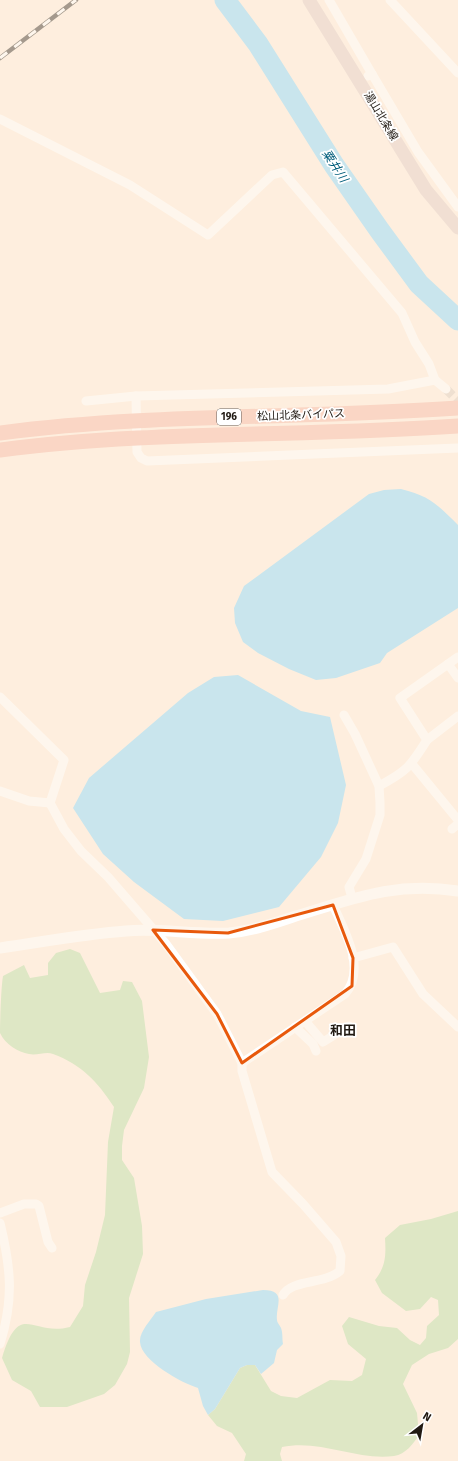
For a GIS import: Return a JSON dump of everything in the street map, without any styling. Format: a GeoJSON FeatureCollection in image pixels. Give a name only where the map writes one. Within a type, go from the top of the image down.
{"type":"FeatureCollection","features":[{"type":"Feature","properties":{"kind":"highway","name":"松山北条バイパス"},"geometry":{"type":"LineString","coordinates":[[0,433],[53,426],[135,420],[393,412],[458,408]]}},
{"type":"Feature","properties":{"kind":"highway","name":"松山北条バイパス"},"geometry":{"type":"LineString","coordinates":[[0,450],[61,443],[136,438],[268,432],[396,430],[458,426]]}},
{"type":"Feature","properties":{"kind":"main road","name":"湯山北条線"},"geometry":{"type":"LineString","coordinates":[[309,0],[426,190],[458,228]]}},
{"type":"Feature","properties":{"kind":"street"},"geometry":{"type":"LineString","coordinates":[[329,0],[418,152],[458,207]]}},
{"type":"Feature","properties":{"kind":"street"},"geometry":{"type":"LineString","coordinates":[[390,0],[458,73]]}},
{"type":"Feature","properties":{"kind":"street"},"geometry":{"type":"LineString","coordinates":[[360,81],[372,74]]}},
{"type":"Feature","properties":{"kind":"street"},"geometry":{"type":"LineString","coordinates":[[0,119],[130,185],[208,235],[272,175],[283,172],[402,313],[435,380],[446,389]]}},
{"type":"Feature","properties":{"kind":"street"},"geometry":{"type":"LineString","coordinates":[[86,401],[136,396],[388,389],[435,380]]}},
{"type":"Feature","properties":{"kind":"street"},"geometry":{"type":"LineString","coordinates":[[136,396],[135,420],[137,452],[140,458],[147,461],[458,448]]}},
{"type":"Feature","properties":{"kind":"street"},"geometry":{"type":"LineString","coordinates":[[426,740],[400,698],[458,657]]}},
{"type":"Feature","properties":{"kind":"street"},"geometry":{"type":"LineString","coordinates":[[448,664],[458,678]]}},
{"type":"Feature","properties":{"kind":"street"},"geometry":{"type":"LineString","coordinates":[[0,697],[64,760],[50,803],[64,828],[81,851],[108,877],[166,944],[217,1014],[242,1063],[242,1071],[272,1172],[303,1204],[336,1242],[341,1256],[340,1271],[333,1276],[318,1282],[294,1285],[286,1289],[283,1295]]}},
{"type":"Feature","properties":{"kind":"street"},"geometry":{"type":"LineString","coordinates":[[344,715],[356,734],[379,786],[380,815],[366,859],[349,887],[352,898]]}},
{"type":"Feature","properties":{"kind":"street"},"geometry":{"type":"LineString","coordinates":[[379,786],[402,773],[412,764],[426,740],[458,716]]}},
{"type":"Feature","properties":{"kind":"street"},"geometry":{"type":"LineString","coordinates":[[412,764],[458,820]]}},
{"type":"Feature","properties":{"kind":"street"},"geometry":{"type":"LineString","coordinates":[[0,791],[28,801],[50,803]]}},
{"type":"Feature","properties":{"kind":"street"},"geometry":{"type":"LineString","coordinates":[[0,948],[94,934],[153,930],[204,933],[236,932],[272,924],[352,898],[385,890],[410,887],[458,891]]}},
{"type":"Feature","properties":{"kind":"street"},"geometry":{"type":"LineString","coordinates":[[242,1063],[345,994],[352,986],[354,958],[333,905]]}},
{"type":"Feature","properties":{"kind":"street"},"geometry":{"type":"LineString","coordinates":[[354,958],[393,947],[423,994],[458,1028]]}},
{"type":"Feature","properties":{"kind":"street"},"geometry":{"type":"LineString","coordinates":[[305,1021],[323,1042],[349,1026]]}},
{"type":"Feature","properties":{"kind":"street"},"geometry":{"type":"LineString","coordinates":[[295,1027],[313,1044],[316,1051]]}},
{"type":"Feature","properties":{"kind":"street"},"geometry":{"type":"LineString","coordinates":[[0,1213],[24,1204],[36,1204],[39,1206],[48,1242],[52,1248]]}},
{"type":"Feature","properties":{"kind":"street"},"geometry":{"type":"LineString","coordinates":[[0,1223],[8,1256],[10,1291],[8,1319],[0,1344]]}},
{"type":"Feature","properties":{"kind":"highlighted area"},"geometry":{"type":"Polygon","coordinates":[[[333,905],[353,958],[352,986],[242,1063],[217,1014],[153,930],[228,933],[333,905]]]}},
{"type":"Feature","properties":{"kind":"green space"},"geometry":{"type":"Polygon","coordinates":[[[70,949],[80,953],[100,993],[120,990],[123,981],[132,982],[142,1001],[149,1057],[144,1088],[124,1130],[122,1160],[134,1178],[142,1226],[143,1254],[129,1298],[130,1352],[127,1364],[115,1385],[104,1394],[67,1407],[40,1407],[31,1391],[12,1380],[2,1358],[8,1340],[15,1330],[21,1325],[28,1324],[57,1329],[70,1327],[83,1306],[85,1285],[96,1252],[105,1215],[108,1142],[114,1107],[95,1082],[72,1063],[50,1053],[25,1053],[12,1047],[5,1041],[0,1033],[2,988],[3,976],[24,965],[30,978],[48,975],[48,963],[56,953],[70,949]]]}},
{"type":"Feature","properties":{"kind":"green space"},"geometry":{"type":"Polygon","coordinates":[[[458,1211],[458,1339],[448,1348],[429,1354],[412,1365],[403,1384],[417,1413],[419,1435],[412,1445],[406,1451],[398,1455],[380,1457],[296,1445],[282,1447],[280,1454],[282,1461],[244,1461],[246,1454],[232,1433],[217,1426],[208,1415],[215,1409],[240,1368],[247,1365],[255,1365],[271,1391],[281,1396],[297,1398],[330,1380],[352,1381],[362,1375],[366,1359],[348,1344],[342,1326],[349,1317],[379,1326],[397,1328],[410,1340],[420,1345],[426,1338],[427,1326],[439,1315],[438,1300],[431,1297],[420,1309],[406,1311],[382,1293],[375,1280],[383,1265],[385,1238],[400,1225],[431,1219],[458,1211]]]}},
{"type":"Feature","properties":{"kind":"water"},"geometry":{"type":"Polygon","coordinates":[[[401,489],[427,498],[445,512],[458,525],[458,608],[387,653],[380,663],[336,678],[316,680],[289,669],[258,653],[243,642],[235,623],[234,608],[244,586],[369,494],[384,490],[401,489]]]}},
{"type":"Feature","properties":{"kind":"water"},"geometry":{"type":"Polygon","coordinates":[[[238,675],[301,711],[330,717],[346,785],[338,823],[321,857],[279,907],[223,921],[184,919],[134,882],[103,854],[73,808],[89,778],[188,693],[214,677],[238,675]]]}},
{"type":"Feature","properties":{"kind":"water"},"geometry":{"type":"Polygon","coordinates":[[[263,1290],[271,1291],[278,1296],[277,1322],[282,1330],[283,1344],[277,1350],[274,1363],[261,1374],[255,1365],[247,1365],[240,1368],[215,1409],[208,1415],[203,1406],[198,1388],[173,1376],[155,1364],[142,1349],[140,1342],[141,1334],[156,1312],[206,1299],[263,1290]]]}},
{"type":"Feature","properties":{"kind":"waterway","name":"粟井川"},"geometry":{"type":"LineString","coordinates":[[225,0],[258,44],[334,165],[380,231],[419,284],[458,320]]}},
{"type":"Feature","properties":{"kind":"tunnel"},"geometry":{"type":"LineString","coordinates":[[446,389],[458,401]]}},
{"type":"Feature","properties":{"kind":"railway"},"geometry":{"type":"LineString","coordinates":[[0,58],[76,0]]}},
{"type":"Feature","properties":{"kind":"district","name":"和田"},"geometry":{"type":"Point","coordinates":[343,1030]}}]}
